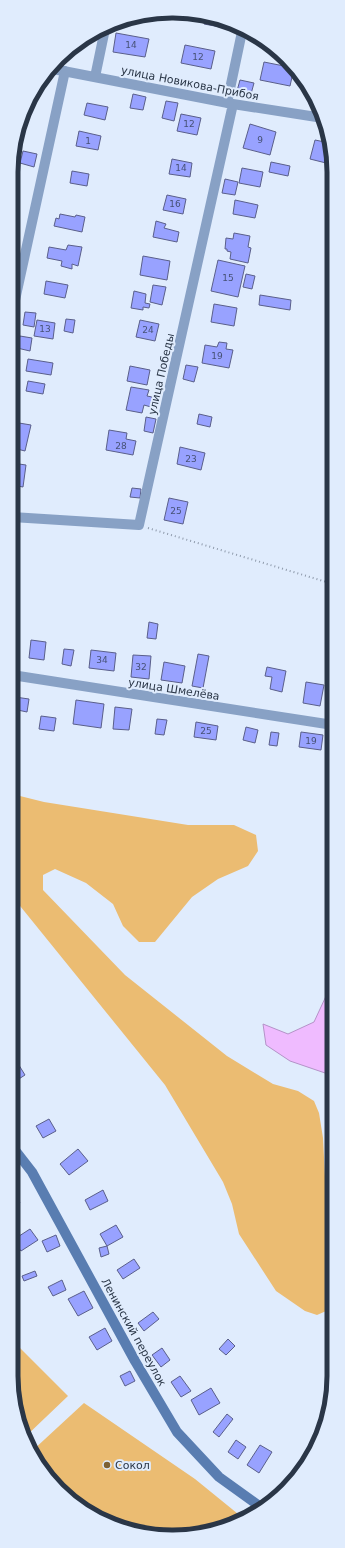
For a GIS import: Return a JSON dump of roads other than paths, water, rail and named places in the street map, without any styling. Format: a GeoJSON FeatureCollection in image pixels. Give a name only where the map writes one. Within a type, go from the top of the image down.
{"type":"FeatureCollection","features":[{"type":"Feature","properties":{"kind":"main road","name":"Ленинский переулок"},"geometry":{"type":"LineString","coordinates":[[18,1154],[32,1172],[135,1361],[177,1432],[219,1477],[257,1505]]}},
{"type":"Feature","properties":{"kind":"street"},"geometry":{"type":"LineString","coordinates":[[95,77],[104,34]]}},
{"type":"Feature","properties":{"kind":"street","name":"улица Победы"},"geometry":{"type":"LineString","coordinates":[[18,517],[139,525],[230,104],[242,34]]}},
{"type":"Feature","properties":{"kind":"street","name":"улица Новикова-Прибоя"},"geometry":{"type":"LineString","coordinates":[[57,70],[230,104],[317,117]]}},
{"type":"Feature","properties":{"kind":"street"},"geometry":{"type":"LineString","coordinates":[[18,286],[65,71]]}},
{"type":"Feature","properties":{"kind":"street","name":"улица Шмелёва"},"geometry":{"type":"LineString","coordinates":[[18,676],[327,724]]}},
{"type":"Feature","properties":{"kind":"place","name":"Сокол"},"geometry":{"type":"Point","coordinates":[107,1465]}}]}
